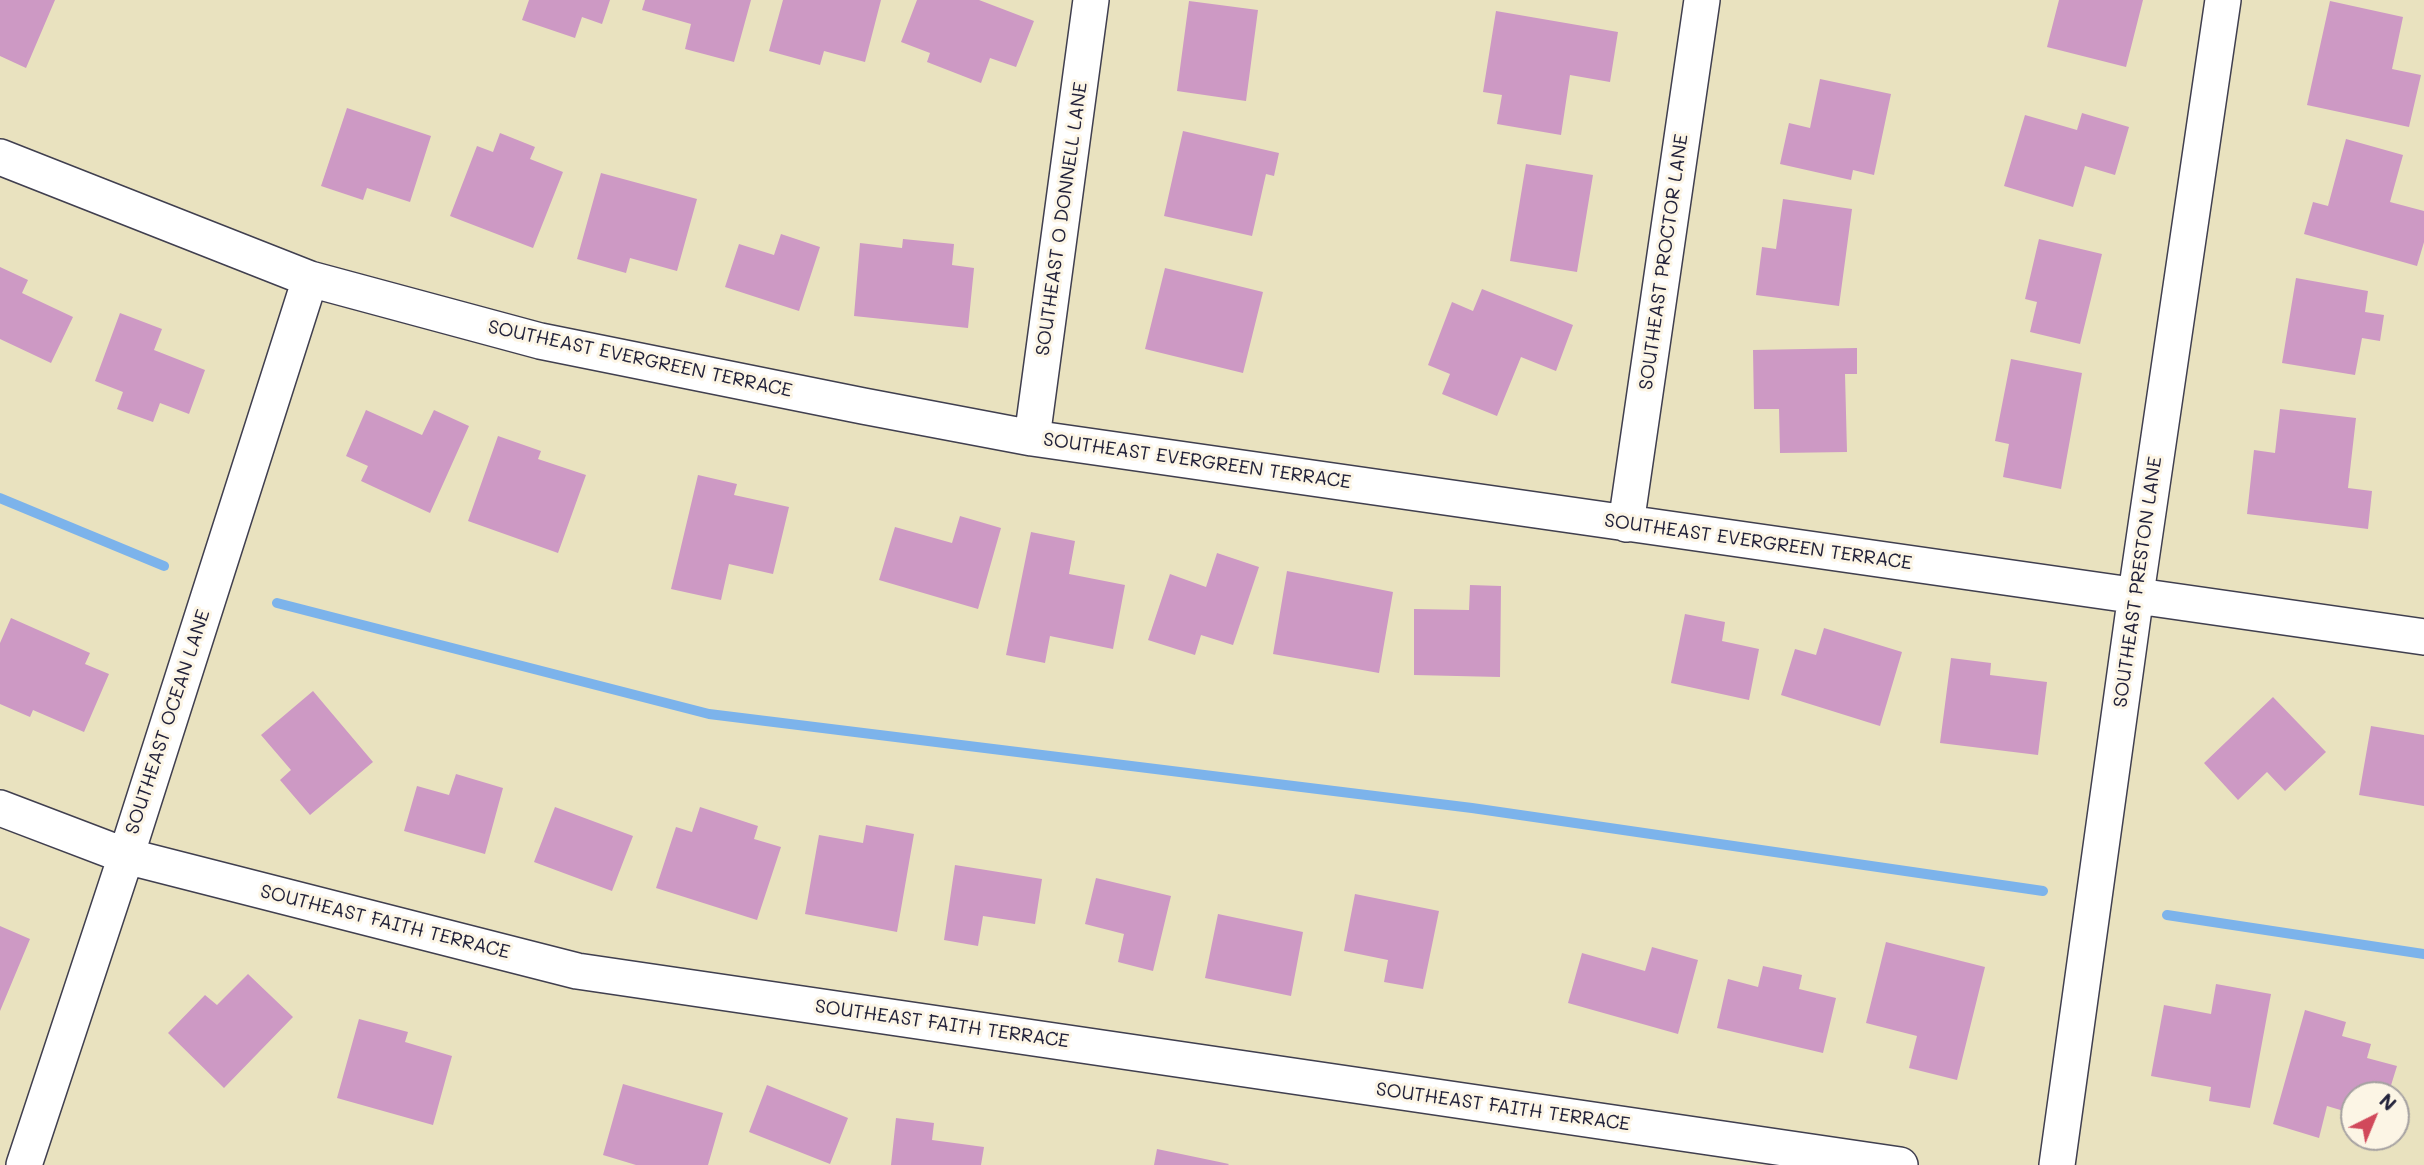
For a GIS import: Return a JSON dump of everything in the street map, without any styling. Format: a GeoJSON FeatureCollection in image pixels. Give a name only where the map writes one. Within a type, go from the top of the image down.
{"type":"FeatureCollection","features":[{"type":"Feature","properties":{"kind":"street","name":"SOUTHEAST O DONNELL LANE"},"geometry":{"type":"LineString","coordinates":[[1032,438],[1091,0]]}},
{"type":"Feature","properties":{"kind":"street","name":"SOUTHEAST PROCTOR LANE"},"geometry":{"type":"LineString","coordinates":[[1626,524],[1702,0]]}},
{"type":"Feature","properties":{"kind":"street","name":"SOUTHEAST PRESTON LANE"},"geometry":{"type":"LineString","coordinates":[[2057,1165],[2136,594],[2223,0]]}},
{"type":"Feature","properties":{"kind":"street","name":"SOUTHEAST EVERGREEN TERRACE"},"geometry":{"type":"LineString","coordinates":[[0,157],[310,279],[540,341],[863,406],[1032,438],[2424,637]]}},
{"type":"Feature","properties":{"kind":"street","name":"SOUTHEAST OCEAN LANE"},"geometry":{"type":"LineString","coordinates":[[23,1165],[126,856],[310,279]]}},
{"type":"Feature","properties":{"kind":"street","name":"SOUTHEAST FAITH TERRACE"},"geometry":{"type":"LineString","coordinates":[[0,808],[126,856],[577,971],[1900,1165]]}},
{"type":"Feature","properties":{"kind":"building"},"geometry":{"type":"Polygon","coordinates":[[[0,0],[55,0],[26,68],[0,56],[0,0]]]}},
{"type":"Feature","properties":{"kind":"building"},"geometry":{"type":"Polygon","coordinates":[[[529,0],[610,0],[602,24],[582,17],[575,38],[522,20],[529,0]]]}},
{"type":"Feature","properties":{"kind":"building"},"geometry":{"type":"Polygon","coordinates":[[[645,0],[751,0],[734,62],[685,49],[691,24],[642,10],[645,0]]]}},
{"type":"Feature","properties":{"kind":"building"},"geometry":{"type":"Polygon","coordinates":[[[783,0],[881,0],[865,62],[824,51],[820,65],[769,51],[783,0]]]}},
{"type":"Feature","properties":{"kind":"building"},"geometry":{"type":"Polygon","coordinates":[[[917,0],[979,0],[1034,21],[1016,67],[990,58],[981,83],[927,62],[930,53],[901,42],[917,0]]]}},
{"type":"Feature","properties":{"kind":"building"},"geometry":{"type":"Polygon","coordinates":[[[2059,0],[2143,0],[2126,67],[2047,47],[2059,0]]]}},
{"type":"Feature","properties":{"kind":"building"},"geometry":{"type":"Polygon","coordinates":[[[1189,1],[1258,10],[1246,101],[1177,91],[1189,1]]]}},
{"type":"Feature","properties":{"kind":"building"},"geometry":{"type":"Polygon","coordinates":[[[2330,1],[2403,17],[2392,69],[2421,75],[2409,127],[2307,105],[2330,1]]]}},
{"type":"Feature","properties":{"kind":"building"},"geometry":{"type":"Polygon","coordinates":[[[1496,11],[1618,32],[1610,82],[1570,75],[1561,135],[1497,124],[1502,95],[1483,92],[1496,11]]]}},
{"type":"Feature","properties":{"kind":"building"},"geometry":{"type":"Polygon","coordinates":[[[1820,79],[1891,94],[1874,175],[1853,170],[1851,180],[1780,164],[1789,123],[1810,128],[1820,79]]]}},
{"type":"Feature","properties":{"kind":"building"},"geometry":{"type":"Polygon","coordinates":[[[347,108],[431,136],[410,202],[367,188],[363,200],[321,186],[347,108]]]}},
{"type":"Feature","properties":{"kind":"building"},"geometry":{"type":"Polygon","coordinates":[[[2082,113],[2129,127],[2115,175],[2085,166],[2073,207],[2004,186],[2025,115],[2077,130],[2082,113]]]}},
{"type":"Feature","properties":{"kind":"building"},"geometry":{"type":"Polygon","coordinates":[[[1183,131],[1279,153],[1274,176],[1266,174],[1252,236],[1164,216],[1183,131]]]}},
{"type":"Feature","properties":{"kind":"building"},"geometry":{"type":"Polygon","coordinates":[[[500,133],[535,147],[530,159],[563,172],[533,248],[450,216],[477,146],[493,152],[500,133]]]}},
{"type":"Feature","properties":{"kind":"building"},"geometry":{"type":"Polygon","coordinates":[[[2346,139],[2403,155],[2390,202],[2424,211],[2424,242],[2417,266],[2304,234],[2313,202],[2328,206],[2346,139]]]}},
{"type":"Feature","properties":{"kind":"building"},"geometry":{"type":"Polygon","coordinates":[[[1526,164],[1593,175],[1577,272],[1510,261],[1526,164]]]}},
{"type":"Feature","properties":{"kind":"building"},"geometry":{"type":"Polygon","coordinates":[[[601,173],[697,199],[677,271],[630,258],[626,273],[577,259],[601,173]]]}},
{"type":"Feature","properties":{"kind":"building"},"geometry":{"type":"Polygon","coordinates":[[[1783,199],[1852,209],[1839,306],[1756,295],[1762,247],[1776,249],[1783,199]]]}},
{"type":"Feature","properties":{"kind":"building"},"geometry":{"type":"Polygon","coordinates":[[[781,234],[820,247],[799,311],[725,287],[739,244],[774,255],[781,234]]]}},
{"type":"Feature","properties":{"kind":"building"},"geometry":{"type":"Polygon","coordinates":[[[903,239],[954,244],[952,265],[974,268],[968,328],[854,316],[860,243],[902,248],[903,239]]]}},
{"type":"Feature","properties":{"kind":"building"},"geometry":{"type":"Polygon","coordinates":[[[2039,239],[2102,254],[2080,344],[2030,332],[2037,302],[2025,299],[2039,239]]]}},
{"type":"Feature","properties":{"kind":"building"},"geometry":{"type":"Polygon","coordinates":[[[0,267],[28,280],[22,293],[73,317],[51,363],[0,339],[0,267]]]}},
{"type":"Feature","properties":{"kind":"building"},"geometry":{"type":"Polygon","coordinates":[[[1165,268],[1263,292],[1243,373],[1145,349],[1165,268]]]}},
{"type":"Feature","properties":{"kind":"building"},"geometry":{"type":"Polygon","coordinates":[[[2296,278],[2368,291],[2365,312],[2384,315],[2380,341],[2362,338],[2355,375],[2282,363],[2296,278]]]}},
{"type":"Feature","properties":{"kind":"building"},"geometry":{"type":"Polygon","coordinates":[[[1482,289],[1573,325],[1556,371],[1521,357],[1497,416],[1442,394],[1450,374],[1428,365],[1452,302],[1473,311],[1482,289]]]}},
{"type":"Feature","properties":{"kind":"building"},"geometry":{"type":"Polygon","coordinates":[[[120,313],[162,329],[154,350],[205,370],[189,414],[160,403],[153,422],[117,409],[123,392],[95,381],[120,313]]]}},
{"type":"Feature","properties":{"kind":"building"},"geometry":{"type":"Polygon","coordinates":[[[1857,348],[1857,374],[1845,374],[1847,452],[1780,453],[1779,409],[1754,409],[1753,350],[1857,348]]]}},
{"type":"Feature","properties":{"kind":"building"},"geometry":{"type":"Polygon","coordinates":[[[2011,359],[2082,373],[2061,489],[2003,477],[2009,444],[1995,441],[2011,359]]]}},
{"type":"Feature","properties":{"kind":"building"},"geometry":{"type":"Polygon","coordinates":[[[2280,409],[2356,418],[2348,488],[2372,491],[2368,529],[2247,514],[2254,450],[2275,453],[2280,409]]]}},
{"type":"Feature","properties":{"kind":"building"},"geometry":{"type":"Polygon","coordinates":[[[366,410],[422,435],[434,410],[469,426],[430,513],[361,481],[368,466],[346,456],[366,410]]]}},
{"type":"Feature","properties":{"kind":"building"},"geometry":{"type":"Polygon","coordinates":[[[498,436],[541,451],[538,459],[586,475],[558,553],[468,521],[498,436]]]}},
{"type":"Feature","properties":{"kind":"building"},"geometry":{"type":"Polygon","coordinates":[[[698,475],[737,484],[734,495],[789,507],[773,574],[729,564],[721,600],[671,589],[698,475]]]}},
{"type":"Feature","properties":{"kind":"building"},"geometry":{"type":"Polygon","coordinates":[[[960,516],[1001,528],[978,609],[879,580],[895,527],[952,543],[960,516]]]}},
{"type":"Feature","properties":{"kind":"building"},"geometry":{"type":"Polygon","coordinates":[[[1031,532],[1075,541],[1069,574],[1125,585],[1113,649],[1050,636],[1045,663],[1006,655],[1031,532]]]}},
{"type":"Feature","properties":{"kind":"building"},"geometry":{"type":"Polygon","coordinates":[[[1217,553],[1259,567],[1233,645],[1201,635],[1195,655],[1148,640],[1170,574],[1206,587],[1217,553]]]}},
{"type":"Feature","properties":{"kind":"building"},"geometry":{"type":"Polygon","coordinates":[[[1287,571],[1393,592],[1379,673],[1273,654],[1287,571]]]}},
{"type":"Feature","properties":{"kind":"building"},"geometry":{"type":"Polygon","coordinates":[[[1470,585],[1501,586],[1500,677],[1414,675],[1414,609],[1469,610],[1470,585]]]}},
{"type":"Feature","properties":{"kind":"building"},"geometry":{"type":"Polygon","coordinates":[[[1685,614],[1725,622],[1722,641],[1759,649],[1749,700],[1671,683],[1685,614]]]}},
{"type":"Feature","properties":{"kind":"building"},"geometry":{"type":"Polygon","coordinates":[[[11,618],[90,653],[85,664],[109,674],[84,732],[33,710],[30,717],[0,704],[0,643],[11,618]]]}},
{"type":"Feature","properties":{"kind":"building"},"geometry":{"type":"Polygon","coordinates":[[[1824,628],[1902,652],[1880,726],[1781,695],[1795,649],[1816,655],[1824,628]]]}},
{"type":"Feature","properties":{"kind":"building"},"geometry":{"type":"Polygon","coordinates":[[[1951,658],[1991,663],[1990,675],[2047,682],[2038,755],[1940,743],[1951,658]]]}},
{"type":"Feature","properties":{"kind":"building"},"geometry":{"type":"Polygon","coordinates":[[[313,691],[373,762],[310,815],[280,780],[291,770],[261,735],[313,691]]]}},
{"type":"Feature","properties":{"kind":"building"},"geometry":{"type":"Polygon","coordinates":[[[2273,697],[2326,752],[2285,791],[2267,772],[2238,800],[2204,763],[2273,697]]]}},
{"type":"Feature","properties":{"kind":"building"},"geometry":{"type":"Polygon","coordinates":[[[2371,726],[2424,735],[2424,806],[2359,795],[2371,726]]]}},
{"type":"Feature","properties":{"kind":"building"},"geometry":{"type":"Polygon","coordinates":[[[456,774],[503,788],[485,854],[404,831],[417,786],[449,795],[456,774]]]}},
{"type":"Feature","properties":{"kind":"building"},"geometry":{"type":"Polygon","coordinates":[[[555,807],[633,836],[612,891],[534,862],[555,807]]]}},
{"type":"Feature","properties":{"kind":"building"},"geometry":{"type":"Polygon","coordinates":[[[700,807],[758,826],[754,839],[781,847],[757,920],[656,888],[676,827],[692,832],[700,807]]]}},
{"type":"Feature","properties":{"kind":"building"},"geometry":{"type":"Polygon","coordinates":[[[866,825],[914,834],[897,932],[805,914],[819,835],[863,843],[866,825]]]}},
{"type":"Feature","properties":{"kind":"building"},"geometry":{"type":"Polygon","coordinates":[[[955,865],[1042,879],[1035,924],[983,916],[978,946],[944,940],[955,865]]]}},
{"type":"Feature","properties":{"kind":"building"},"geometry":{"type":"Polygon","coordinates":[[[1096,878],[1171,896],[1153,971],[1118,962],[1124,934],[1085,924],[1096,878]]]}},
{"type":"Feature","properties":{"kind":"building"},"geometry":{"type":"Polygon","coordinates":[[[1355,894],[1439,911],[1423,989],[1384,982],[1388,960],[1344,951],[1355,894]]]}},
{"type":"Feature","properties":{"kind":"building"},"geometry":{"type":"Polygon","coordinates":[[[1218,914],[1303,932],[1291,996],[1205,978],[1218,914]]]}},
{"type":"Feature","properties":{"kind":"building"},"geometry":{"type":"Polygon","coordinates":[[[0,926],[30,939],[0,1011],[0,926]]]}},
{"type":"Feature","properties":{"kind":"building"},"geometry":{"type":"Polygon","coordinates":[[[1886,942],[1985,967],[1957,1080],[1909,1068],[1917,1036],[1866,1023],[1886,942]]]}},
{"type":"Feature","properties":{"kind":"building"},"geometry":{"type":"Polygon","coordinates":[[[1652,947],[1698,960],[1678,1034],[1568,1003],[1582,953],[1645,971],[1652,947]]]}},
{"type":"Feature","properties":{"kind":"building"},"geometry":{"type":"Polygon","coordinates":[[[1763,966],[1802,975],[1799,989],[1836,998],[1823,1053],[1717,1028],[1728,979],[1758,987],[1763,966]]]}},
{"type":"Feature","properties":{"kind":"building"},"geometry":{"type":"Polygon","coordinates":[[[248,974],[293,1017],[224,1088],[168,1033],[205,995],[217,1005],[248,974]]]}},
{"type":"Feature","properties":{"kind":"building"},"geometry":{"type":"Polygon","coordinates":[[[2216,984],[2271,994],[2250,1108],[2209,1101],[2211,1087],[2151,1076],[2164,1005],[2211,1014],[2216,984]]]}},
{"type":"Feature","properties":{"kind":"building"},"geometry":{"type":"Polygon","coordinates":[[[2305,1010],[2346,1022],[2342,1036],[2371,1044],[2367,1058],[2397,1066],[2392,1081],[2340,1081],[2340,1110],[2327,1106],[2319,1138],[2273,1124],[2305,1010]]]}},
{"type":"Feature","properties":{"kind":"building"},"geometry":{"type":"Polygon","coordinates":[[[359,1019],[408,1032],[405,1042],[452,1056],[433,1125],[337,1098],[359,1019]]]}},
{"type":"Feature","properties":{"kind":"building"},"geometry":{"type":"Polygon","coordinates":[[[623,1084],[723,1113],[708,1165],[636,1165],[603,1155],[623,1084]]]}},
{"type":"Feature","properties":{"kind":"building"},"geometry":{"type":"Polygon","coordinates":[[[767,1085],[848,1118],[830,1164],[749,1132],[767,1085]]]}},
{"type":"Feature","properties":{"kind":"building"},"geometry":{"type":"Polygon","coordinates":[[[896,1118],[934,1123],[932,1140],[984,1147],[981,1165],[891,1165],[896,1118]]]}},
{"type":"Feature","properties":{"kind":"building"},"geometry":{"type":"Polygon","coordinates":[[[1157,1149],[1229,1164],[1154,1165],[1157,1149]]]}},
{"type":"Feature","properties":{"kind":"waterway"},"geometry":{"type":"LineString","coordinates":[[0,498],[164,566]]}},
{"type":"Feature","properties":{"kind":"waterway"},"geometry":{"type":"LineString","coordinates":[[277,603],[709,714],[1472,808],[2043,891]]}},
{"type":"Feature","properties":{"kind":"waterway"},"geometry":{"type":"LineString","coordinates":[[2167,915],[2424,954]]}}]}
